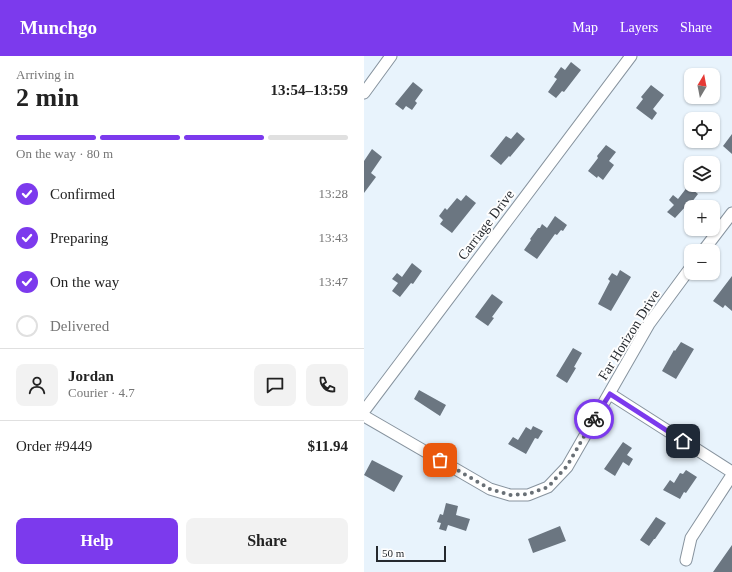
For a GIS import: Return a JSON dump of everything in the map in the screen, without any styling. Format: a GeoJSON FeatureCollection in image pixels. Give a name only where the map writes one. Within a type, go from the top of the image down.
{"type":"FeatureCollection","features":[{"type":"Feature","properties":{"kind":"street"},"geometry":{"type":"LineString","coordinates":[[364,93],[391,56]]}},
{"type":"Feature","properties":{"kind":"street","name":"Carriage Drive"},"geometry":{"type":"LineString","coordinates":[[364,411],[631,56]]}},
{"type":"Feature","properties":{"kind":"street"},"geometry":{"type":"LineString","coordinates":[[708,244],[732,213]]}},
{"type":"Feature","properties":{"kind":"street","name":"Far Horizon Drive"},"geometry":{"type":"LineString","coordinates":[[364,416],[490,489],[510,495],[528,494],[548,487],[567,466],[650,324],[684,278]]}},
{"type":"Feature","properties":{"kind":"street"},"geometry":{"type":"LineString","coordinates":[[610,394],[732,472]]}},
{"type":"Feature","properties":{"kind":"street"},"geometry":{"type":"LineString","coordinates":[[686,560],[691,538],[732,475]]}},
{"type":"Feature","properties":{"kind":"building"},"geometry":{"type":"Polygon","coordinates":[[[571,62],[581,70],[564,92],[562,91],[556,98],[548,92],[557,79],[554,77],[561,67],[565,70],[571,62]]]}},
{"type":"Feature","properties":{"kind":"building"},"geometry":{"type":"Polygon","coordinates":[[[413,82],[423,90],[415,101],[417,103],[412,110],[406,106],[403,110],[395,104],[413,82]]]}},
{"type":"Feature","properties":{"kind":"building"},"geometry":{"type":"Polygon","coordinates":[[[651,85],[664,95],[653,109],[657,113],[652,120],[636,108],[643,99],[641,97],[651,85]]]}},
{"type":"Feature","properties":{"kind":"building"},"geometry":{"type":"Polygon","coordinates":[[[517,132],[525,139],[501,165],[490,156],[506,136],[511,139],[517,132]]]}},
{"type":"Feature","properties":{"kind":"building"},"geometry":{"type":"Polygon","coordinates":[[[732,134],[732,154],[723,146],[732,134]]]}},
{"type":"Feature","properties":{"kind":"building"},"geometry":{"type":"Polygon","coordinates":[[[606,145],[616,152],[609,161],[614,165],[603,180],[598,176],[597,178],[588,171],[606,145]]]}},
{"type":"Feature","properties":{"kind":"building"},"geometry":{"type":"Polygon","coordinates":[[[372,149],[382,157],[371,173],[376,177],[364,193],[364,161],[372,149]]]}},
{"type":"Feature","properties":{"kind":"building"},"geometry":{"type":"Polygon","coordinates":[[[684,191],[696,192],[698,194],[693,200],[684,200],[684,208],[675,218],[667,212],[674,205],[669,200],[673,195],[678,199],[684,191]]]}},
{"type":"Feature","properties":{"kind":"building"},"geometry":{"type":"Polygon","coordinates":[[[466,195],[476,203],[452,233],[440,224],[443,220],[439,216],[445,208],[447,210],[457,198],[461,201],[466,195]]]}},
{"type":"Feature","properties":{"kind":"building"},"geometry":{"type":"Polygon","coordinates":[[[555,216],[567,225],[563,231],[561,230],[557,235],[555,234],[537,259],[524,250],[538,228],[540,228],[542,224],[547,228],[555,216]]]}},
{"type":"Feature","properties":{"kind":"building"},"geometry":{"type":"Polygon","coordinates":[[[412,263],[422,271],[413,284],[411,283],[400,297],[392,291],[398,283],[392,279],[397,273],[402,277],[412,263]]]}},
{"type":"Feature","properties":{"kind":"building"},"geometry":{"type":"Polygon","coordinates":[[[620,270],[631,277],[611,311],[598,304],[610,281],[608,279],[612,273],[617,276],[620,270]]]}},
{"type":"Feature","properties":{"kind":"building"},"geometry":{"type":"Polygon","coordinates":[[[732,276],[732,311],[725,305],[723,308],[713,301],[732,276]]]}},
{"type":"Feature","properties":{"kind":"building"},"geometry":{"type":"Polygon","coordinates":[[[492,294],[503,302],[492,317],[494,318],[488,326],[475,317],[492,294]]]}},
{"type":"Feature","properties":{"kind":"building"},"geometry":{"type":"Polygon","coordinates":[[[681,342],[694,349],[676,379],[662,371],[674,350],[675,351],[681,342]]]}},
{"type":"Feature","properties":{"kind":"building"},"geometry":{"type":"Polygon","coordinates":[[[573,348],[582,353],[574,367],[576,368],[567,383],[556,376],[573,348]]]}},
{"type":"Feature","properties":{"kind":"building"},"geometry":{"type":"Polygon","coordinates":[[[419,390],[446,405],[440,416],[414,399],[419,390]]]}},
{"type":"Feature","properties":{"kind":"building"},"geometry":{"type":"Polygon","coordinates":[[[533,426],[543,431],[538,439],[535,438],[526,454],[508,444],[513,437],[518,440],[526,427],[531,430],[533,426]]]}},
{"type":"Feature","properties":{"kind":"building"},"geometry":{"type":"Polygon","coordinates":[[[623,442],[632,448],[627,455],[633,459],[629,466],[623,462],[615,476],[604,469],[623,442]]]}},
{"type":"Feature","properties":{"kind":"building"},"geometry":{"type":"Polygon","coordinates":[[[372,460],[403,476],[394,492],[364,475],[372,460]]]}},
{"type":"Feature","properties":{"kind":"building"},"geometry":{"type":"Polygon","coordinates":[[[686,470],[697,477],[680,499],[663,490],[670,480],[674,483],[680,473],[683,474],[686,470]]]}},
{"type":"Feature","properties":{"kind":"building"},"geometry":{"type":"Polygon","coordinates":[[[446,503],[458,506],[456,515],[470,519],[466,531],[448,525],[446,531],[439,529],[441,523],[437,522],[440,514],[443,515],[446,503]]]}},
{"type":"Feature","properties":{"kind":"building"},"geometry":{"type":"Polygon","coordinates":[[[656,517],[666,523],[649,546],[640,540],[656,517]]]}},
{"type":"Feature","properties":{"kind":"building"},"geometry":{"type":"Polygon","coordinates":[[[560,526],[566,541],[533,553],[528,539],[560,526]]]}},
{"type":"Feature","properties":{"kind":"building"},"geometry":{"type":"Polygon","coordinates":[[[732,545],[732,572],[713,572],[732,545]]]}},
{"type":"Feature","properties":{"kind":"way so far"},"geometry":{"type":"LineString","coordinates":[[440,460],[490,489],[510,495],[528,494],[548,487],[567,466],[594,419]]}},
{"type":"Feature","properties":{"kind":"route"},"geometry":{"type":"LineString","coordinates":[[594,419],[610,394],[683,441]]}}]}
